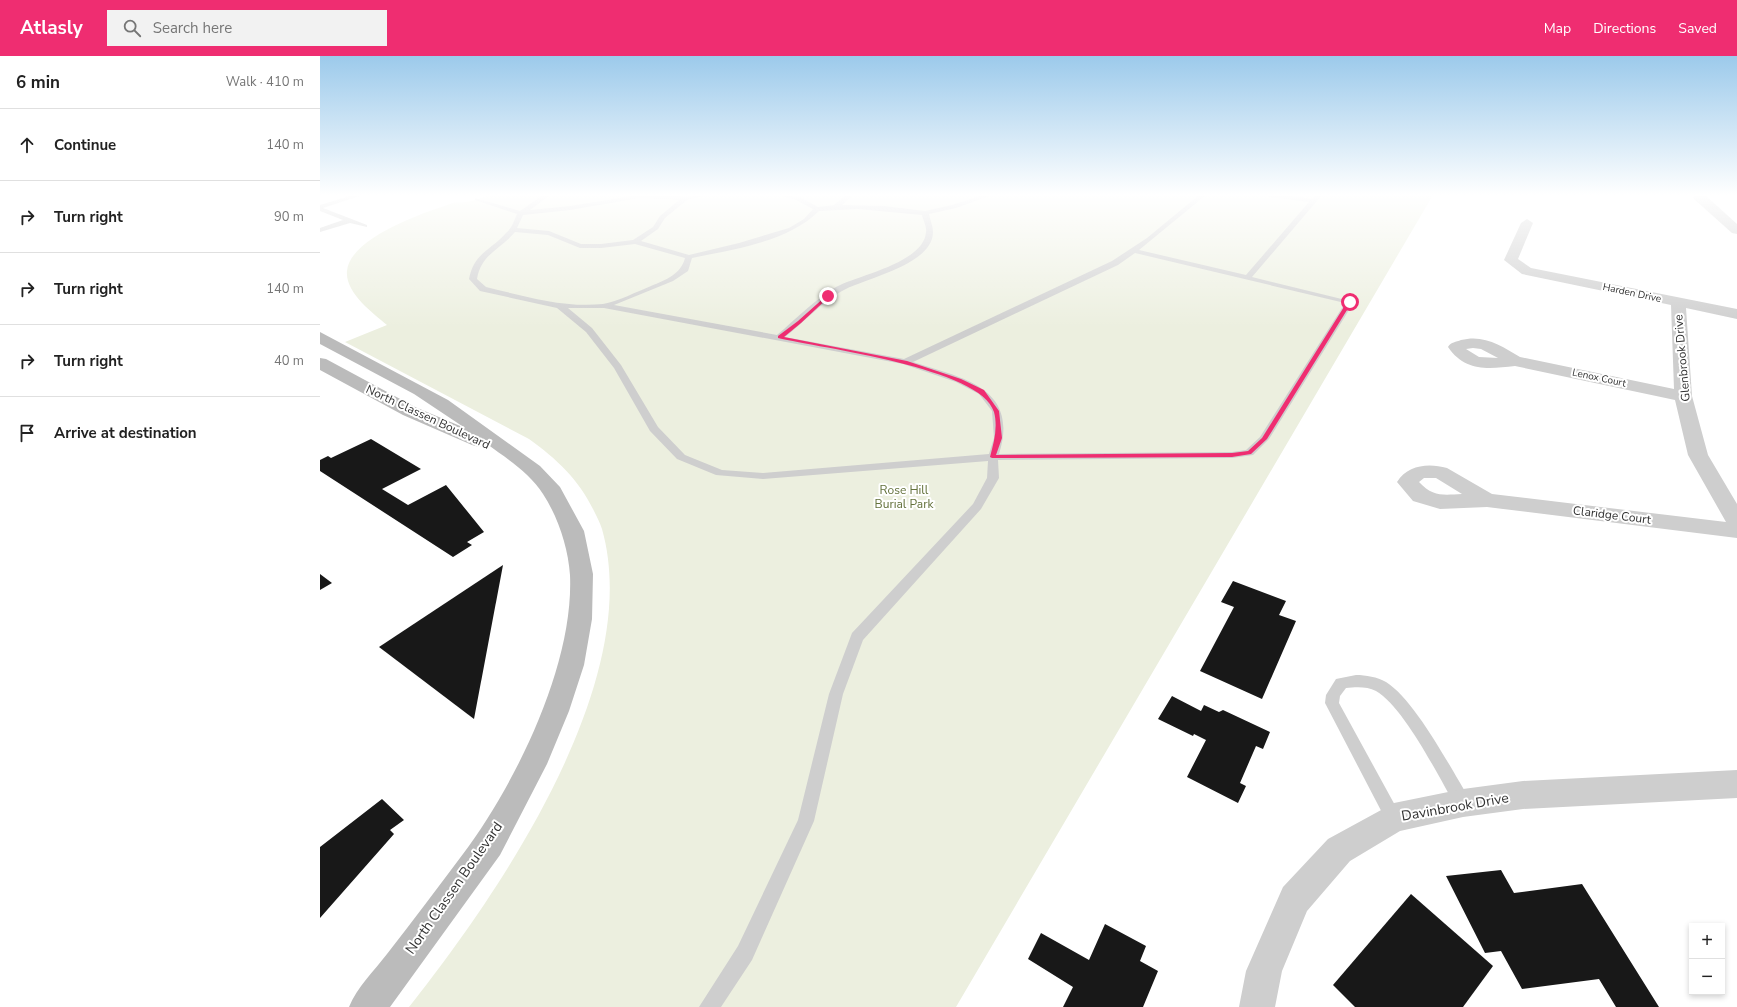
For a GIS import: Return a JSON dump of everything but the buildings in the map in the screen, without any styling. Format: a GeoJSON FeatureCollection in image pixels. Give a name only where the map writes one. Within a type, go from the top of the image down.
{"type":"FeatureCollection","features":[{"type":"Feature","properties":{"kind":"main road","name":"North Classen Boulevard"},"geometry":{"type":"LineString","coordinates":[[320,337],[435,399],[517,457],[535,472],[553,491],[566,513],[577,544],[581,579],[580,618],[569,673],[541,745],[495,834],[388,983],[367,1007]]}},
{"type":"Feature","properties":{"kind":"main road","name":"North Classen Boulevard"},"geometry":{"type":"LineString","coordinates":[[320,363],[409,411],[517,457]]}},
{"type":"Feature","properties":{"kind":"street","name":"Harden Drive"},"geometry":{"type":"LineString","coordinates":[[1520,239],[1511,260],[1527,271],[1737,314]]}},
{"type":"Feature","properties":{"kind":"street","name":"Glenbrook Drive"},"geometry":{"type":"LineString","coordinates":[[1678,303],[1683,396],[1698,455],[1737,522]]}},
{"type":"Feature","properties":{"kind":"street","name":"Lenox Court"},"geometry":{"type":"LineString","coordinates":[[1514,361],[1683,396]]}},
{"type":"Feature","properties":{"kind":"street","name":"Claridge Court"},"geometry":{"type":"LineString","coordinates":[[1487,500],[1737,531]]}},
{"type":"Feature","properties":{"kind":"street","name":"Davinbrook Drive"},"geometry":{"type":"LineString","coordinates":[[1257,1007],[1264,971],[1296,899],[1339,850],[1394,818],[1463,803],[1523,795],[1737,784]]}},
{"type":"Feature","properties":{"kind":"lane"},"geometry":{"type":"LineString","coordinates":[[502,239],[483,256],[474,268],[473,279],[483,289],[560,306],[604,306],[780,337],[905,362],[959,380],[982,392],[997,411],[999,438],[992,457],[993,478],[976,506],[857,637],[836,694],[806,821],[745,954],[709,1007]]}},
{"type":"Feature","properties":{"kind":"lane"},"geometry":{"type":"LineString","coordinates":[[564,239],[580,246],[608,246],[635,242],[639,239]]}},
{"type":"Feature","properties":{"kind":"lane"},"geometry":{"type":"LineString","coordinates":[[635,242],[689,257],[741,246],[760,239]]}},
{"type":"Feature","properties":{"kind":"lane"},"geometry":{"type":"LineString","coordinates":[[780,337],[800,322],[828,296],[840,289],[898,265],[917,255],[927,239]]}},
{"type":"Feature","properties":{"kind":"lane"},"geometry":{"type":"LineString","coordinates":[[905,362],[1115,263],[1148,239]]}},
{"type":"Feature","properties":{"kind":"lane"},"geometry":{"type":"LineString","coordinates":[[1248,277],[1281,239]]}},
{"type":"Feature","properties":{"kind":"lane"},"geometry":{"type":"LineString","coordinates":[[560,306],[588,330],[618,367],[654,429],[681,457],[720,473],[763,476],[992,457],[1232,455],[1249,452],[1264,439],[1350,302],[1134,251]]}},
{"type":"Feature","properties":{"kind":"lane"},"geometry":{"type":"LineString","coordinates":[[604,306],[644,291],[670,279],[685,269],[689,257]]}},
{"type":"Feature","properties":{"kind":"lane"},"geometry":{"type":"LineString","coordinates":[[1394,818],[1332,704],[1333,695],[1341,683],[1358,680],[1382,686],[1402,705],[1463,803]]}},
{"type":"Feature","properties":{"kind":"green space","name":"Rose Hill Burial Park"},"geometry":{"type":"Polygon","coordinates":[[[372,239],[1407,239],[956,1007],[409,1007],[484,905],[521,845],[556,782],[584,717],[603,652],[610,588],[602,529],[600,524],[581,489],[558,462],[529,439],[345,342],[387,325],[361,302],[350,287],[347,271],[351,259],[361,247],[372,239]]]}},
{"type":"Feature","properties":{"kind":"route"},"geometry":{"type":"LineString","coordinates":[[828,296],[800,322],[780,337],[905,362],[959,380],[982,392],[997,411],[999,438],[992,457],[1232,455],[1249,452],[1264,439],[1350,302]]}}]}
